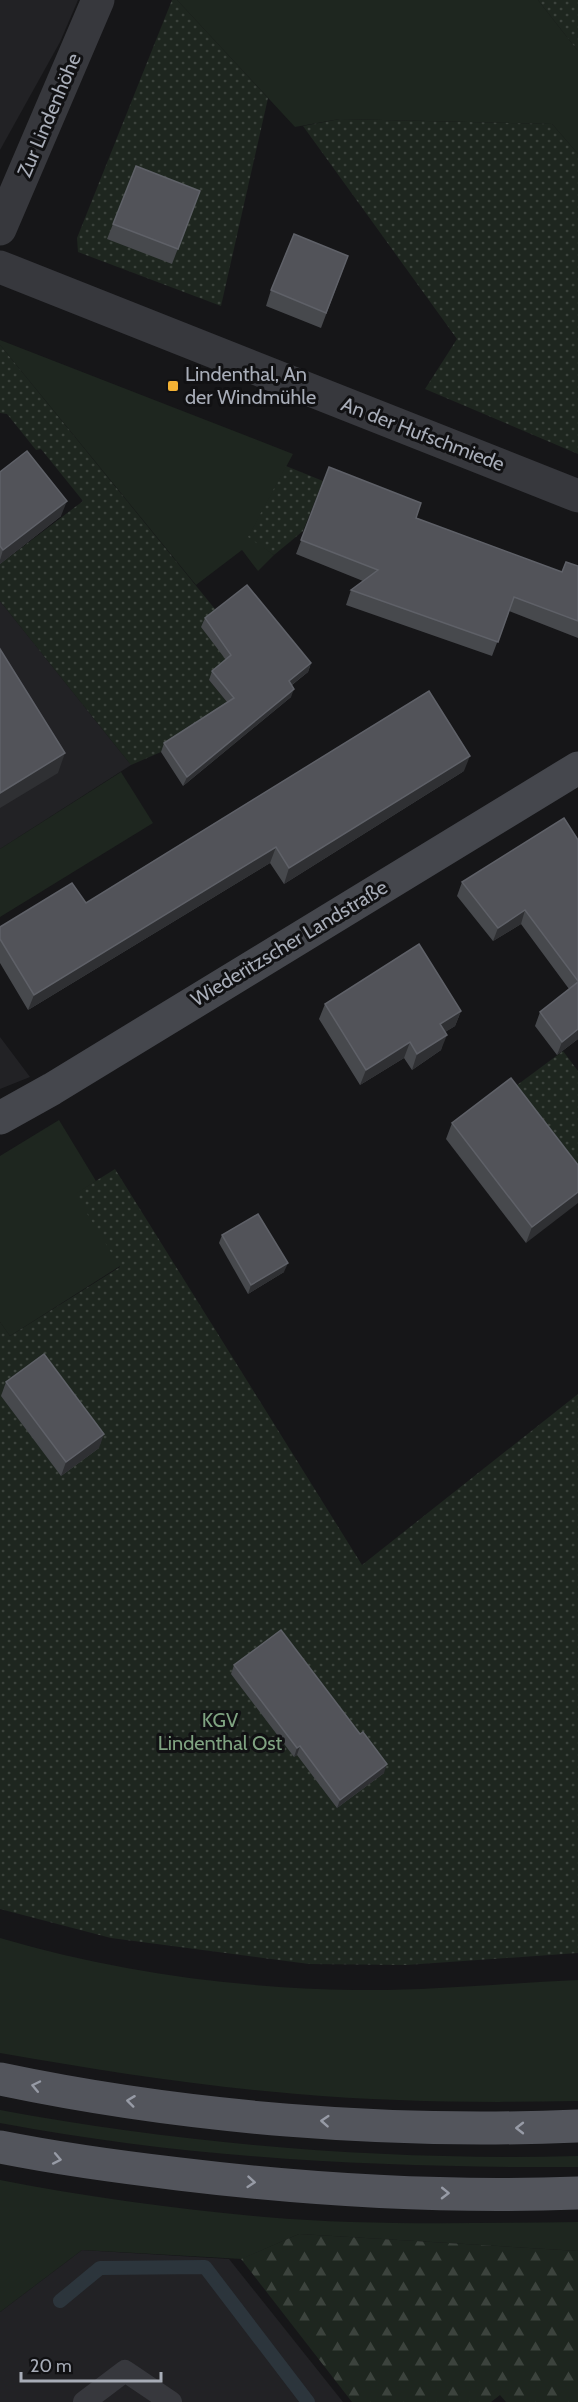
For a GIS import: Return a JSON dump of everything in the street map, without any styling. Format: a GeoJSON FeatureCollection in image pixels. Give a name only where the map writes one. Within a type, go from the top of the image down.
{"type":"FeatureCollection","features":[{"type":"Feature","properties":{"kind":"main road"},"geometry":{"type":"LineString","coordinates":[[0,2079],[73,2094],[255,2116],[405,2127],[578,2126]]}},
{"type":"Feature","properties":{"kind":"main road"},"geometry":{"type":"LineString","coordinates":[[0,2147],[62,2160],[248,2182],[402,2193],[526,2195],[578,2193]]}},
{"type":"Feature","properties":{"kind":"street","name":"Zur Lindenhöhe"},"geometry":{"type":"LineString","coordinates":[[0,229],[98,0]]}},
{"type":"Feature","properties":{"kind":"street","name":"An der Hufschmiede"},"geometry":{"type":"LineString","coordinates":[[0,267],[578,496]]}},
{"type":"Feature","properties":{"kind":"street","name":"Wiederitzscher Landstraße"},"geometry":{"type":"LineString","coordinates":[[0,1118],[52,1089],[578,768]]}},
{"type":"Feature","properties":{"kind":"lane"},"geometry":{"type":"LineString","coordinates":[[84,2402],[125,2371],[171,2402]]}},
{"type":"Feature","properties":{"kind":"shaded area"},"geometry":{"type":"Polygon","coordinates":[[[0,0],[78,0],[60,42],[0,150],[0,0]]]}},
{"type":"Feature","properties":{"kind":"shaded area"},"geometry":{"type":"Polygon","coordinates":[[[0,601],[131,765],[0,849],[0,601]]]}},
{"type":"Feature","properties":{"kind":"shaded area"},"geometry":{"type":"Polygon","coordinates":[[[0,1037],[30,1077],[0,1089],[0,1037]]]}},
{"type":"Feature","properties":{"kind":"shaded area"},"geometry":{"type":"Polygon","coordinates":[[[82,2250],[229,2259],[343,2402],[0,2402],[0,2312],[82,2250]]]}},
{"type":"Feature","properties":{"kind":"green space"},"geometry":{"type":"Polygon","coordinates":[[[172,0],[177,0],[268,98],[221,306],[78,252],[77,238],[172,0]]]}},
{"type":"Feature","properties":{"kind":"green space"},"geometry":{"type":"Polygon","coordinates":[[[177,0],[538,0],[578,51],[578,154],[552,124],[340,119],[295,127],[177,0]]]}},
{"type":"Feature","properties":{"kind":"green space"},"geometry":{"type":"Polygon","coordinates":[[[538,0],[578,0],[578,51],[538,0]]]}},
{"type":"Feature","properties":{"kind":"green space"},"geometry":{"type":"Polygon","coordinates":[[[340,119],[552,124],[578,154],[578,454],[425,389],[457,339],[303,126],[340,119]]]}},
{"type":"Feature","properties":{"kind":"green space"},"geometry":{"type":"Polygon","coordinates":[[[0,340],[293,454],[249,536],[274,555],[258,571],[242,550],[196,585],[0,345],[0,340]]]}},
{"type":"Feature","properties":{"kind":"green space"},"geometry":{"type":"Polygon","coordinates":[[[0,345],[219,614],[202,627],[218,649],[245,649],[209,680],[245,724],[161,752],[131,765],[0,601],[0,564],[83,501],[41,449],[36,450],[7,414],[0,413],[0,345]]]}},
{"type":"Feature","properties":{"kind":"green space"},"geometry":{"type":"Polygon","coordinates":[[[286,466],[323,481],[303,531],[274,555],[248,537],[286,466]]]}},
{"type":"Feature","properties":{"kind":"green space"},"geometry":{"type":"Polygon","coordinates":[[[121,772],[153,823],[0,917],[0,849],[121,772]]]}},
{"type":"Feature","properties":{"kind":"green space"},"geometry":{"type":"Polygon","coordinates":[[[563,1051],[578,1071],[578,1188],[505,1094],[563,1051]]]}},
{"type":"Feature","properties":{"kind":"green space"},"geometry":{"type":"Polygon","coordinates":[[[59,1120],[96,1181],[76,1194],[120,1266],[10,1336],[0,1322],[0,1156],[59,1120]]]}},
{"type":"Feature","properties":{"kind":"green space","name":"KGV Lindenthal Ost"},"geometry":{"type":"Polygon","coordinates":[[[115,1169],[362,1565],[578,1394],[578,1953],[406,1965],[309,1964],[111,1938],[0,1909],[0,1322],[10,1336],[120,1267],[75,1194],[115,1169]]]}},
{"type":"Feature","properties":{"kind":"green space"},"geometry":{"type":"Polygon","coordinates":[[[0,1938],[131,1969],[265,1986],[383,1990],[578,1980],[578,2101],[437,2101],[297,2094],[148,2077],[0,2053],[0,1938]]]}},
{"type":"Feature","properties":{"kind":"green space"},"geometry":{"type":"Polygon","coordinates":[[[0,2110],[143,2133],[288,2148],[433,2156],[578,2156],[578,2167],[433,2166],[216,2153],[72,2135],[0,2123],[0,2110]]]}},
{"type":"Feature","properties":{"kind":"green space"},"geometry":{"type":"Polygon","coordinates":[[[0,2180],[165,2206],[304,2220],[422,2223],[578,2222],[578,2251],[299,2234],[242,2259],[82,2250],[0,2312],[0,2180]]]}},
{"type":"Feature","properties":{"kind":"green space"},"geometry":{"type":"Polygon","coordinates":[[[299,2234],[578,2251],[578,2402],[506,2402],[500,2395],[491,2402],[352,2402],[241,2259],[299,2234]]]}},
{"type":"Feature","properties":{"kind":"building"},"geometry":{"type":"Polygon","coordinates":[[[136,166],[200,191],[178,249],[113,224],[136,166]]]}},
{"type":"Feature","properties":{"kind":"building"},"geometry":{"type":"Polygon","coordinates":[[[294,234],[348,256],[326,313],[271,290],[294,234]]]}},
{"type":"Feature","properties":{"kind":"building"},"geometry":{"type":"Polygon","coordinates":[[[27,451],[67,501],[3,550],[0,546],[0,472],[27,451]]]}},
{"type":"Feature","properties":{"kind":"building"},"geometry":{"type":"Polygon","coordinates":[[[329,467],[421,503],[416,518],[562,572],[566,562],[578,566],[578,621],[514,597],[498,642],[351,590],[378,570],[301,540],[329,467]]]}},
{"type":"Feature","properties":{"kind":"building"},"geometry":{"type":"Polygon","coordinates":[[[247,585],[311,663],[289,681],[294,689],[187,777],[164,743],[234,698],[212,671],[231,655],[205,618],[247,585]]]}},
{"type":"Feature","properties":{"kind":"building"},"geometry":{"type":"Polygon","coordinates":[[[0,649],[65,753],[0,793],[0,649]]]}},
{"type":"Feature","properties":{"kind":"building"},"geometry":{"type":"Polygon","coordinates":[[[429,691],[470,756],[289,868],[276,847],[34,995],[0,939],[0,927],[72,883],[86,903],[429,691]]]}},
{"type":"Feature","properties":{"kind":"building"},"geometry":{"type":"Polygon","coordinates":[[[564,818],[578,840],[578,981],[525,910],[498,928],[462,882],[564,818]]]}},
{"type":"Feature","properties":{"kind":"building"},"geometry":{"type":"Polygon","coordinates":[[[419,944],[461,1011],[440,1024],[447,1035],[417,1054],[410,1042],[366,1070],[325,1004],[419,944]]]}},
{"type":"Feature","properties":{"kind":"building"},"geometry":{"type":"Polygon","coordinates":[[[578,982],[578,1029],[562,1042],[540,1012],[578,982]]]}},
{"type":"Feature","properties":{"kind":"building"},"geometry":{"type":"Polygon","coordinates":[[[511,1078],[578,1165],[578,1192],[532,1227],[452,1123],[511,1078]]]}},
{"type":"Feature","properties":{"kind":"building"},"geometry":{"type":"Polygon","coordinates":[[[258,1214],[288,1263],[251,1285],[222,1235],[258,1214]]]}},
{"type":"Feature","properties":{"kind":"building"},"geometry":{"type":"Polygon","coordinates":[[[44,1354],[104,1434],[66,1462],[6,1382],[44,1354]]]}},
{"type":"Feature","properties":{"kind":"building"},"geometry":{"type":"Polygon","coordinates":[[[281,1630],[360,1734],[363,1732],[387,1764],[340,1800],[300,1746],[297,1748],[234,1665],[281,1630]]]}},
{"type":"Feature","properties":{"kind":"waterway"},"geometry":{"type":"LineString","coordinates":[[60,2301],[100,2268],[205,2267],[308,2402]]}},
{"type":"Feature","properties":{"kind":"place","name":"Lindenthal, An der Windmühle"},"geometry":{"type":"Point","coordinates":[173,386]}}]}
